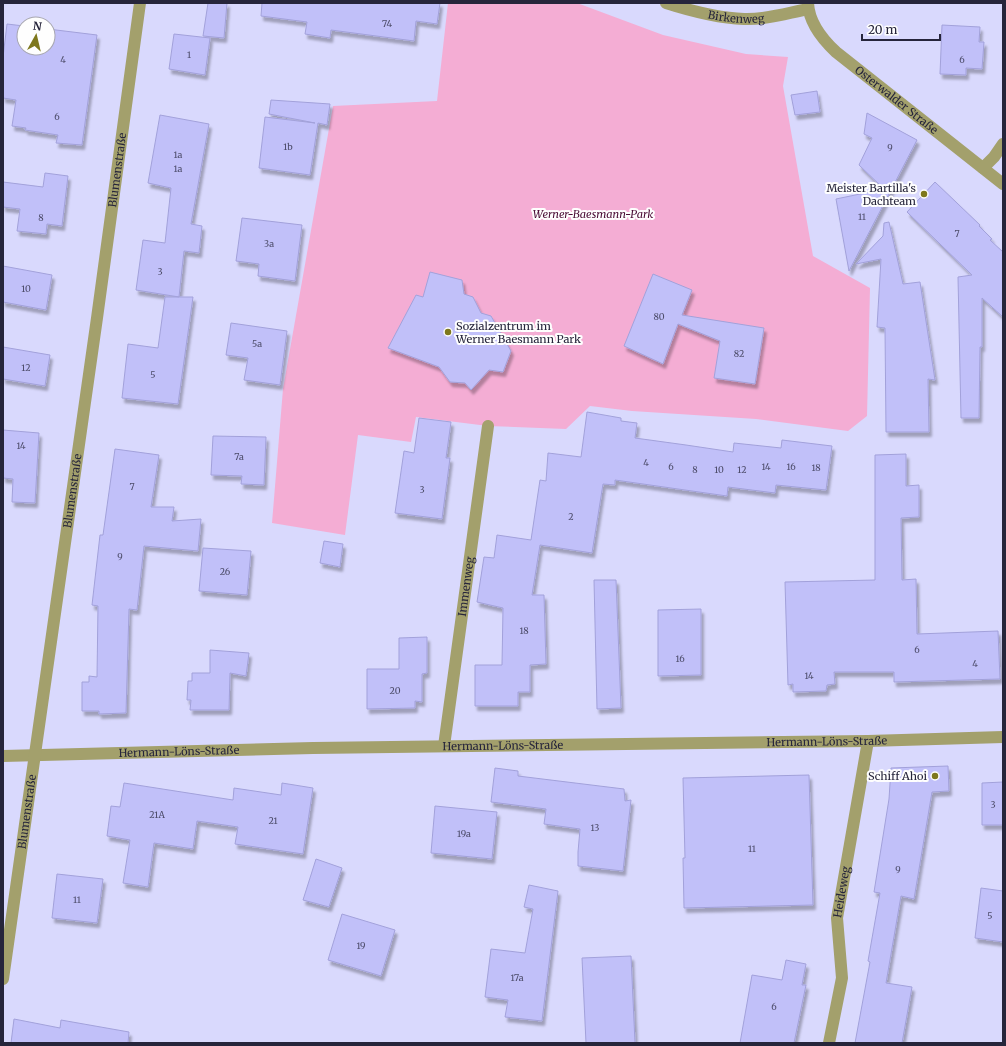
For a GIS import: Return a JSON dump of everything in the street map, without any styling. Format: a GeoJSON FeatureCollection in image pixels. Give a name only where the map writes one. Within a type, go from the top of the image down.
{"type":"FeatureCollection","features":[{"type":"Feature","properties":{"kind":"street","name":"Blumenstraße"},"geometry":{"type":"LineString","coordinates":[[3,979],[140,3]]}},
{"type":"Feature","properties":{"kind":"street","name":"Birkenweg"},"geometry":{"type":"LineString","coordinates":[[666,3],[716,17],[745,19],[770,17],[808,6]]}},
{"type":"Feature","properties":{"kind":"street","name":"Osterwalder Straße"},"geometry":{"type":"LineString","coordinates":[[808,6],[817,31],[823,41],[1003,184]]}},
{"type":"Feature","properties":{"kind":"street"},"geometry":{"type":"LineString","coordinates":[[984,168],[1003,144]]}},
{"type":"Feature","properties":{"kind":"street","name":"Immenweg"},"geometry":{"type":"LineString","coordinates":[[444,746],[488,426]]}},
{"type":"Feature","properties":{"kind":"street","name":"Hermann-Löns-Straße"},"geometry":{"type":"LineString","coordinates":[[3,756],[313,748],[868,741],[1003,737]]}},
{"type":"Feature","properties":{"kind":"street","name":"Heideweg"},"geometry":{"type":"LineString","coordinates":[[829,1043],[842,978],[837,918],[868,741]]}},
{"type":"Feature","properties":{"kind":"green space","name":"Werner-Baesmann-Park"},"geometry":{"type":"Polygon","coordinates":[[[448,3],[577,3],[663,35],[746,54],[788,57],[783,86],[813,256],[870,288],[867,416],[848,431],[756,419],[632,411],[590,406],[566,429],[488,426],[416,417],[411,442],[358,435],[345,535],[272,523],[283,389],[333,106],[437,101],[448,3]]]}},
{"type":"Feature","properties":{"kind":"building"},"geometry":{"type":"Polygon","coordinates":[[[208,3],[227,3],[224,38],[203,36],[208,3]]]}},
{"type":"Feature","properties":{"kind":"building"},"geometry":{"type":"Polygon","coordinates":[[[262,3],[440,3],[437,24],[416,21],[414,41],[331,30],[330,38],[305,34],[307,22],[261,16],[262,3]]]}},
{"type":"Feature","properties":{"kind":"building"},"geometry":{"type":"Polygon","coordinates":[[[7,24],[16,25],[16,56],[56,56],[56,30],[97,35],[82,145],[56,143],[58,135],[25,130],[26,128],[12,126],[16,100],[3,98],[3,57],[7,24]]]}},
{"type":"Feature","properties":{"kind":"building"},"geometry":{"type":"Polygon","coordinates":[[[942,25],[980,27],[979,42],[984,42],[982,69],[966,68],[966,75],[940,74],[942,25]]]}},
{"type":"Feature","properties":{"kind":"building"},"geometry":{"type":"Polygon","coordinates":[[[174,34],[210,38],[205,75],[169,69],[174,34]]]}},
{"type":"Feature","properties":{"kind":"building"},"geometry":{"type":"Polygon","coordinates":[[[817,91],[820,112],[795,115],[791,95],[817,91]]]}},
{"type":"Feature","properties":{"kind":"building"},"geometry":{"type":"Polygon","coordinates":[[[271,100],[330,104],[327,125],[318,123],[310,175],[259,168],[265,117],[315,123],[269,114],[271,100]]]}},
{"type":"Feature","properties":{"kind":"building"},"geometry":{"type":"Polygon","coordinates":[[[867,113],[917,140],[849,271],[836,199],[884,189],[859,165],[872,138],[864,134],[867,113]]]}},
{"type":"Feature","properties":{"kind":"building"},"geometry":{"type":"Polygon","coordinates":[[[160,115],[209,124],[191,224],[202,226],[199,253],[184,251],[179,297],[136,290],[143,240],[165,243],[171,188],[148,183],[160,115]]]}},
{"type":"Feature","properties":{"kind":"building"},"geometry":{"type":"Polygon","coordinates":[[[45,173],[68,176],[62,226],[47,224],[46,234],[17,231],[20,209],[3,207],[3,182],[43,187],[45,173]]]}},
{"type":"Feature","properties":{"kind":"building"},"geometry":{"type":"Polygon","coordinates":[[[935,182],[980,225],[979,226],[992,239],[990,240],[1003,252],[1003,317],[982,298],[982,347],[980,347],[979,418],[961,418],[958,277],[972,275],[907,212],[935,182]]]}},
{"type":"Feature","properties":{"kind":"building"},"geometry":{"type":"Polygon","coordinates":[[[242,218],[302,225],[295,281],[258,276],[259,264],[236,261],[242,218]]]}},
{"type":"Feature","properties":{"kind":"building"},"geometry":{"type":"Polygon","coordinates":[[[889,222],[903,284],[920,282],[935,380],[928,379],[929,432],[886,432],[885,328],[877,327],[881,259],[856,264],[883,236],[884,223],[889,222]]]}},
{"type":"Feature","properties":{"kind":"building"},"geometry":{"type":"Polygon","coordinates":[[[3,266],[52,275],[46,310],[3,302],[3,266]]]}},
{"type":"Feature","properties":{"kind":"building","name":"Sozialzentrum im Werner Baesmann Park"},"geometry":{"type":"Polygon","coordinates":[[[430,272],[462,280],[464,294],[473,297],[481,313],[491,316],[511,351],[503,372],[489,370],[471,390],[465,383],[450,382],[439,367],[388,348],[416,295],[423,297],[430,272]]]}},
{"type":"Feature","properties":{"kind":"building"},"geometry":{"type":"Polygon","coordinates":[[[653,274],[692,290],[682,315],[764,328],[755,384],[714,378],[720,341],[678,324],[663,364],[624,346],[653,274]]]}},
{"type":"Feature","properties":{"kind":"building"},"geometry":{"type":"Polygon","coordinates":[[[165,297],[193,297],[178,404],[122,398],[128,344],[158,348],[165,297]]]}},
{"type":"Feature","properties":{"kind":"building"},"geometry":{"type":"Polygon","coordinates":[[[231,323],[287,331],[280,385],[244,380],[248,358],[226,355],[231,323]]]}},
{"type":"Feature","properties":{"kind":"building"},"geometry":{"type":"Polygon","coordinates":[[[3,347],[50,355],[45,386],[3,379],[3,347]]]}},
{"type":"Feature","properties":{"kind":"building"},"geometry":{"type":"Polygon","coordinates":[[[587,412],[621,418],[621,421],[637,423],[635,438],[733,452],[734,443],[781,448],[782,440],[832,446],[826,490],[776,485],[775,493],[728,487],[727,496],[615,480],[615,485],[603,484],[592,553],[540,545],[532,595],[544,595],[546,664],[530,665],[530,692],[518,692],[518,706],[475,706],[475,665],[502,665],[503,608],[477,602],[484,557],[494,558],[497,535],[531,540],[540,480],[546,481],[548,453],[581,457],[587,412]]]}},
{"type":"Feature","properties":{"kind":"building"},"geometry":{"type":"Polygon","coordinates":[[[419,418],[451,422],[446,458],[450,458],[442,519],[395,513],[404,451],[414,453],[419,418]]]}},
{"type":"Feature","properties":{"kind":"building"},"geometry":{"type":"Polygon","coordinates":[[[3,430],[39,433],[35,503],[12,502],[13,479],[3,478],[3,430]]]}},
{"type":"Feature","properties":{"kind":"building"},"geometry":{"type":"Polygon","coordinates":[[[213,436],[266,437],[264,485],[241,484],[242,476],[211,475],[213,436]]]}},
{"type":"Feature","properties":{"kind":"building"},"geometry":{"type":"Polygon","coordinates":[[[115,449],[159,455],[151,507],[174,507],[172,521],[201,519],[198,551],[144,546],[137,610],[129,609],[126,713],[99,714],[99,711],[82,711],[82,682],[89,682],[89,676],[97,677],[98,606],[92,605],[100,535],[103,535],[115,449]]]}},
{"type":"Feature","properties":{"kind":"building"},"geometry":{"type":"Polygon","coordinates":[[[906,454],[906,486],[919,485],[919,517],[901,518],[902,580],[916,579],[917,634],[998,631],[1000,679],[894,682],[894,672],[834,672],[835,684],[827,685],[826,691],[793,692],[793,684],[788,685],[785,582],[875,580],[875,455],[906,454]]]}},
{"type":"Feature","properties":{"kind":"building"},"geometry":{"type":"Polygon","coordinates":[[[324,541],[343,544],[340,567],[320,563],[324,541]]]}},
{"type":"Feature","properties":{"kind":"building"},"geometry":{"type":"Polygon","coordinates":[[[203,548],[251,551],[247,595],[199,591],[203,548]]]}},
{"type":"Feature","properties":{"kind":"building"},"geometry":{"type":"Polygon","coordinates":[[[594,580],[616,580],[621,708],[597,709],[594,580]]]}},
{"type":"Feature","properties":{"kind":"building"},"geometry":{"type":"Polygon","coordinates":[[[701,609],[701,675],[658,676],[658,610],[701,609]]]}},
{"type":"Feature","properties":{"kind":"building"},"geometry":{"type":"Polygon","coordinates":[[[427,637],[427,673],[422,674],[422,702],[415,701],[415,708],[367,709],[367,669],[399,669],[399,638],[427,637]]]}},
{"type":"Feature","properties":{"kind":"building"},"geometry":{"type":"Polygon","coordinates":[[[210,650],[249,653],[246,676],[230,673],[229,710],[190,710],[191,700],[187,700],[188,681],[192,681],[192,673],[210,673],[210,650]]]}},
{"type":"Feature","properties":{"kind":"building"},"geometry":{"type":"Polygon","coordinates":[[[948,766],[949,791],[932,792],[914,899],[901,896],[886,983],[912,987],[902,1043],[855,1043],[870,962],[868,961],[880,893],[874,892],[889,799],[891,768],[948,766]]]}},
{"type":"Feature","properties":{"kind":"building"},"geometry":{"type":"Polygon","coordinates":[[[495,768],[518,771],[518,776],[624,789],[625,801],[631,800],[623,871],[578,866],[580,829],[544,824],[546,809],[491,802],[495,768]]]}},
{"type":"Feature","properties":{"kind":"building"},"geometry":{"type":"Polygon","coordinates":[[[809,775],[813,905],[684,908],[683,858],[685,858],[683,778],[809,775]]]}},
{"type":"Feature","properties":{"kind":"building"},"geometry":{"type":"Polygon","coordinates":[[[1003,782],[1003,825],[982,825],[982,783],[1003,782]]]}},
{"type":"Feature","properties":{"kind":"building"},"geometry":{"type":"Polygon","coordinates":[[[124,783],[233,800],[234,788],[281,795],[282,783],[313,788],[303,854],[235,844],[238,827],[197,821],[193,849],[154,843],[148,887],[123,883],[130,840],[107,836],[111,806],[120,807],[124,783]]]}},
{"type":"Feature","properties":{"kind":"building"},"geometry":{"type":"Polygon","coordinates":[[[435,806],[497,812],[492,859],[431,853],[435,806]]]}},
{"type":"Feature","properties":{"kind":"building"},"geometry":{"type":"Polygon","coordinates":[[[316,859],[342,868],[329,907],[303,900],[316,859]]]}},
{"type":"Feature","properties":{"kind":"building"},"geometry":{"type":"Polygon","coordinates":[[[57,874],[103,879],[97,923],[52,918],[57,874]]]}},
{"type":"Feature","properties":{"kind":"building"},"geometry":{"type":"Polygon","coordinates":[[[529,885],[558,891],[542,1021],[505,1017],[508,1000],[485,997],[491,949],[525,953],[533,909],[524,907],[529,885]]]}},
{"type":"Feature","properties":{"kind":"building"},"geometry":{"type":"Polygon","coordinates":[[[981,888],[1003,891],[1003,942],[975,938],[981,888]]]}},
{"type":"Feature","properties":{"kind":"building"},"geometry":{"type":"Polygon","coordinates":[[[342,914],[395,930],[381,976],[328,960],[342,914]]]}},
{"type":"Feature","properties":{"kind":"building"},"geometry":{"type":"Polygon","coordinates":[[[631,956],[635,1043],[586,1043],[582,958],[631,956]]]}},
{"type":"Feature","properties":{"kind":"building"},"geometry":{"type":"Polygon","coordinates":[[[786,960],[806,964],[802,985],[806,985],[794,1043],[740,1043],[752,975],[782,980],[786,960]]]}},
{"type":"Feature","properties":{"kind":"building"},"geometry":{"type":"Polygon","coordinates":[[[14,1019],[60,1028],[61,1020],[129,1032],[128,1043],[11,1043],[14,1019]]]}},
{"type":"Feature","properties":{"kind":"place","name":"Meister Bartilla's Dachteam"},"geometry":{"type":"Point","coordinates":[924,194]}},
{"type":"Feature","properties":{"kind":"place","name":"Sozialzentrum im Werner Baesmann Park"},"geometry":{"type":"Point","coordinates":[448,332]}},
{"type":"Feature","properties":{"kind":"place","name":"Schiff Ahoi"},"geometry":{"type":"Point","coordinates":[935,776]}}]}
